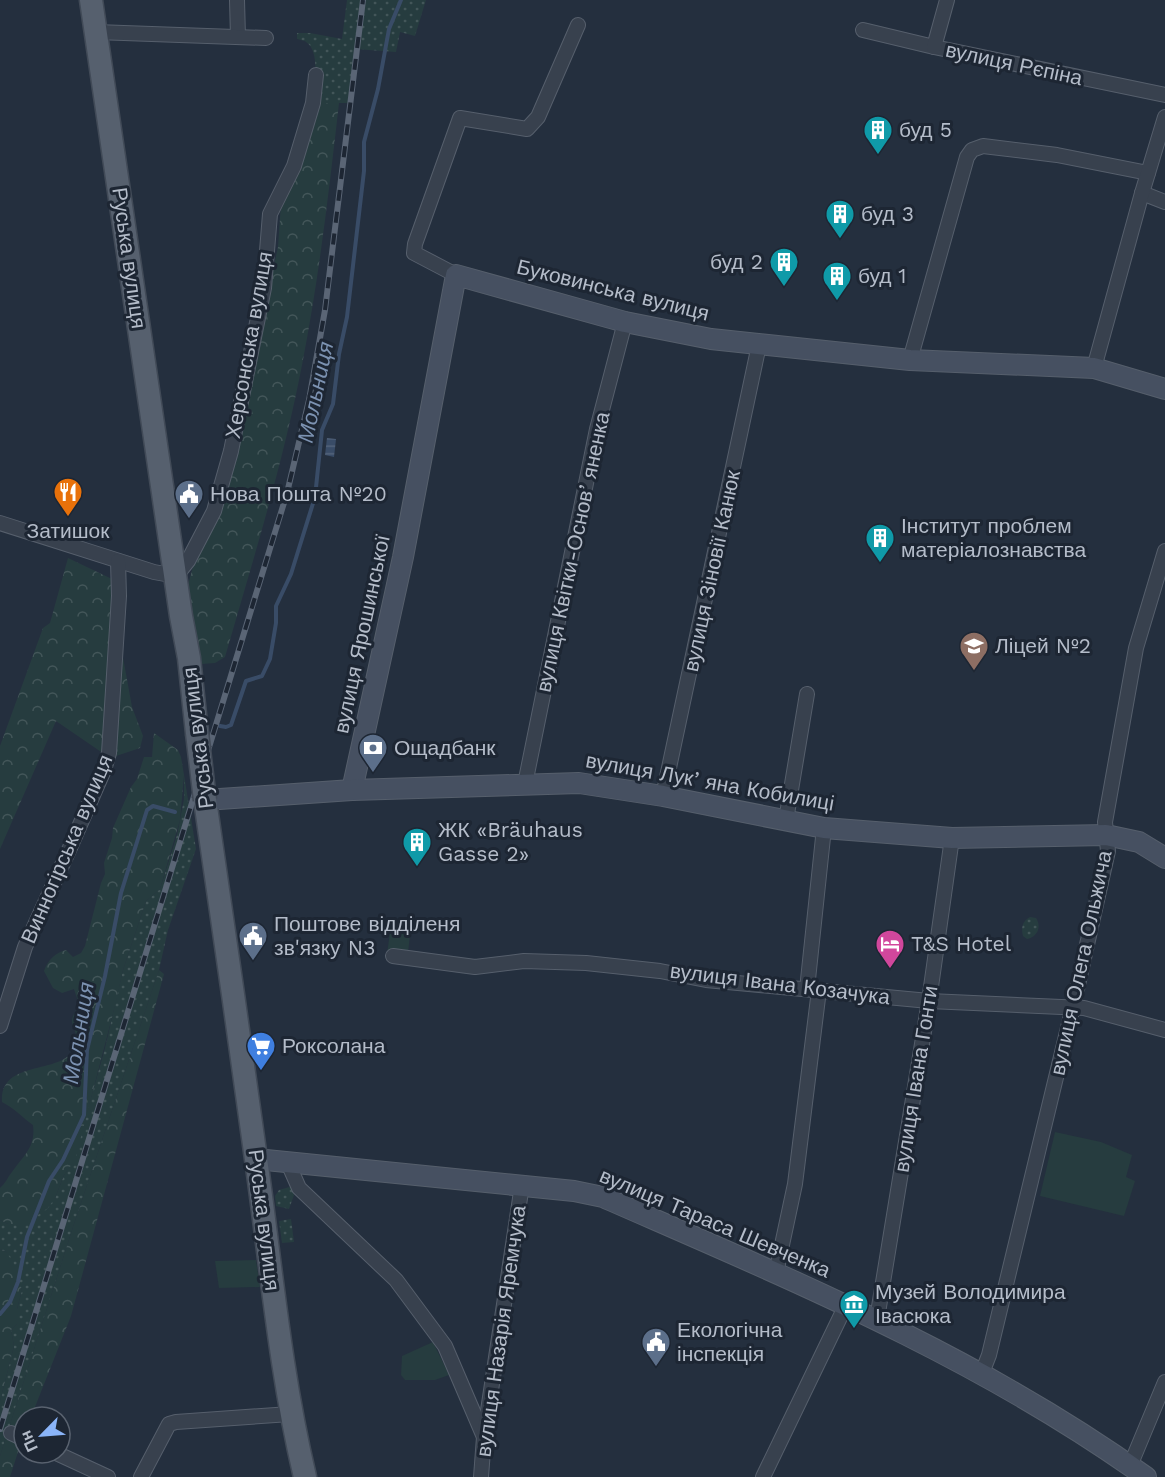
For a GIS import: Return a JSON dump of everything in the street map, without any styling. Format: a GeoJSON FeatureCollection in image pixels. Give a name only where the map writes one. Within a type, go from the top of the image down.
{"type":"FeatureCollection","features":[{"type":"Feature","properties":{"kind":"main road","name":"Руська вулиця"},"geometry":{"type":"LineString","coordinates":[[91,0],[189,658],[205,800],[291,1414],[305,1477]]}},
{"type":"Feature","properties":{"kind":"street"},"geometry":{"type":"LineString","coordinates":[[237,0],[238,37]]}},
{"type":"Feature","properties":{"kind":"street"},"geometry":{"type":"LineString","coordinates":[[934,47],[947,0]]}},
{"type":"Feature","properties":{"kind":"street","name":"Буковинська вулиця"},"geometry":{"type":"LineString","coordinates":[[578,25],[538,117],[527,129],[460,118],[415,244],[414,253],[456,275],[626,322],[711,339],[910,360],[1094,368],[1165,389]]}},
{"type":"Feature","properties":{"kind":"street","name":"вулиця Рєпіна"},"geometry":{"type":"LineString","coordinates":[[863,30],[1165,95]]}},
{"type":"Feature","properties":{"kind":"street"},"geometry":{"type":"LineString","coordinates":[[96,32],[266,38]]}},
{"type":"Feature","properties":{"kind":"street","name":"Херсонська вулиця"},"geometry":{"type":"LineString","coordinates":[[176,576],[188,561],[214,512],[231,451],[264,288],[270,214],[294,166],[313,103],[316,75]]}},
{"type":"Feature","properties":{"kind":"street"},"geometry":{"type":"LineString","coordinates":[[1094,368],[1165,117]]}},
{"type":"Feature","properties":{"kind":"street"},"geometry":{"type":"LineString","coordinates":[[910,360],[967,157],[972,150],[983,146],[1046,153],[1148,172]]}},
{"type":"Feature","properties":{"kind":"street"},"geometry":{"type":"LineString","coordinates":[[1142,193],[1165,202]]}},
{"type":"Feature","properties":{"kind":"street","name":"вулиця Ярошинської"},"geometry":{"type":"LineString","coordinates":[[352,790],[403,558],[456,275]]}},
{"type":"Feature","properties":{"kind":"street","name":"вулиця Квітки-Основʼяненка"},"geometry":{"type":"LineString","coordinates":[[525,784],[597,429],[626,322]]}},
{"type":"Feature","properties":{"kind":"street","name":"вулиця Зіновії Канюк"},"geometry":{"type":"LineString","coordinates":[[663,796],[759,345]]}},
{"type":"Feature","properties":{"kind":"street"},"geometry":{"type":"LineString","coordinates":[[0,523],[154,572],[176,576]]}},
{"type":"Feature","properties":{"kind":"street","name":"вулиця Олега Ольжича"},"geometry":{"type":"LineString","coordinates":[[982,1373],[989,1355],[1073,1007],[1108,851],[1105,822],[1136,648],[1165,551]]}},
{"type":"Feature","properties":{"kind":"street","name":"Винногірська вулиця"},"geometry":{"type":"LineString","coordinates":[[0,1026],[25,947],[69,850],[109,753],[119,596],[118,561]]}},
{"type":"Feature","properties":{"kind":"street"},"geometry":{"type":"LineString","coordinates":[[786,820],[807,694]]}},
{"type":"Feature","properties":{"kind":"street","name":"вулиця Лукʼяна Кобилиці"},"geometry":{"type":"LineString","coordinates":[[205,800],[352,790],[579,783],[663,796],[824,828],[952,838],[1106,835],[1138,842],[1165,858]]}},
{"type":"Feature","properties":{"kind":"street"},"geometry":{"type":"LineString","coordinates":[[776,1273],[795,1184],[813,990],[824,828]]}},
{"type":"Feature","properties":{"kind":"street","name":"вулиця Івана Гонти"},"geometry":{"type":"LineString","coordinates":[[877,1319],[929,1001],[952,838]]}},
{"type":"Feature","properties":{"kind":"street","name":"вулиця Івана Козачука"},"geometry":{"type":"LineString","coordinates":[[393,956],[475,967],[524,961],[586,963],[660,971],[706,980],[929,1001],[1084,1008],[1165,1030]]}},
{"type":"Feature","properties":{"kind":"street","name":"вулиця Тараса Шевченка"},"geometry":{"type":"LineString","coordinates":[[256,1159],[522,1185],[603,1197],[877,1319],[982,1373],[1040,1406],[1138,1471]]}},
{"type":"Feature","properties":{"kind":"street"},"geometry":{"type":"LineString","coordinates":[[288,1163],[299,1188],[396,1280],[445,1346],[484,1437]]}},
{"type":"Feature","properties":{"kind":"street","name":"вулиця Назарія Яремчука"},"geometry":{"type":"LineString","coordinates":[[481,1477],[484,1437],[522,1185]]}},
{"type":"Feature","properties":{"kind":"street"},"geometry":{"type":"LineString","coordinates":[[763,1477],[846,1305]]}},
{"type":"Feature","properties":{"kind":"street"},"geometry":{"type":"LineString","coordinates":[[1138,1471],[1165,1382]]}},
{"type":"Feature","properties":{"kind":"street"},"geometry":{"type":"LineString","coordinates":[[141,1477],[169,1424],[291,1414]]}},
{"type":"Feature","properties":{"kind":"street"},"geometry":{"type":"LineString","coordinates":[[72,1460],[108,1477]]}},
{"type":"Feature","properties":{"kind":"green space"},"geometry":{"type":"Polygon","coordinates":[[[347,0],[426,0],[415,36],[400,32],[396,52],[355,49],[350,103],[313,103],[316,70],[314,53],[306,42],[297,39],[297,33],[342,39],[347,0]]]}},
{"type":"Feature","properties":{"kind":"green space"},"geometry":{"type":"Polygon","coordinates":[[[317,103],[339,103],[319,267],[294,402],[267,512],[225,657],[215,663],[201,664],[186,592],[266,303],[278,247],[281,203],[317,103]]]}},
{"type":"Feature","properties":{"kind":"green space"},"geometry":{"type":"Polygon","coordinates":[[[68,558],[112,579],[118,589],[120,641],[132,707],[143,736],[140,748],[110,758],[56,721],[0,849],[0,746],[43,628],[50,623],[68,558]]]}},
{"type":"Feature","properties":{"kind":"green space"},"geometry":{"type":"Polygon","coordinates":[[[154,733],[178,750],[184,775],[180,820],[160,889],[146,901],[123,970],[75,1160],[64,1175],[55,1198],[48,1208],[22,1226],[8,1224],[0,1220],[0,1188],[28,1151],[33,1139],[33,1125],[2,1102],[4,1087],[12,1078],[63,1059],[73,1052],[77,1039],[72,1021],[78,1003],[74,989],[62,993],[53,988],[44,971],[50,960],[58,953],[66,950],[73,957],[81,953],[85,946],[105,874],[104,863],[113,828],[131,787],[137,779],[144,757],[152,757],[154,733]]]}},
{"type":"Feature","properties":{"kind":"green space"},"geometry":{"type":"Polygon","coordinates":[[[184,775],[196,849],[168,930],[159,970],[16,1405],[12,1405],[12,1418],[0,1456],[0,1401],[14,1346],[11,1330],[17,1324],[17,1309],[22,1290],[6,1252],[0,1249],[0,1220],[8,1224],[55,1198],[64,1175],[73,1162],[105,1048],[123,970],[146,901],[160,889],[177,835],[184,799],[184,775]]]}},
{"type":"Feature","properties":{"kind":"green space"},"geometry":{"type":"Polygon","coordinates":[[[1030,917],[1038,921],[1038,931],[1027,939],[1023,936],[1022,928],[1030,917]]]}},
{"type":"Feature","properties":{"kind":"green space"},"geometry":{"type":"Polygon","coordinates":[[[390,932],[410,935],[408,953],[387,954],[390,932]]]}},
{"type":"Feature","properties":{"kind":"green space"},"geometry":{"type":"Polygon","coordinates":[[[159,970],[164,974],[71,1316],[36,1405],[16,1405],[159,970]]]}},
{"type":"Feature","properties":{"kind":"green space"},"geometry":{"type":"Polygon","coordinates":[[[1055,1132],[1101,1142],[1132,1155],[1126,1177],[1135,1181],[1124,1216],[1040,1196],[1055,1132]]]}},
{"type":"Feature","properties":{"kind":"green space"},"geometry":{"type":"Polygon","coordinates":[[[293,1186],[294,1195],[289,1209],[276,1206],[275,1196],[279,1190],[293,1186]]]}},
{"type":"Feature","properties":{"kind":"green space"},"geometry":{"type":"Polygon","coordinates":[[[291,1219],[294,1242],[282,1243],[279,1221],[291,1219]]]}},
{"type":"Feature","properties":{"kind":"green space"},"geometry":{"type":"Polygon","coordinates":[[[0,1249],[6,1252],[13,1262],[22,1290],[17,1309],[17,1324],[11,1330],[14,1346],[0,1401],[0,1249]]]}},
{"type":"Feature","properties":{"kind":"green space"},"geometry":{"type":"Polygon","coordinates":[[[256,1260],[260,1287],[219,1288],[215,1261],[256,1260]]]}},
{"type":"Feature","properties":{"kind":"green space"},"geometry":{"type":"Polygon","coordinates":[[[433,1342],[449,1375],[435,1380],[405,1380],[401,1375],[402,1356],[433,1342]]]}},
{"type":"Feature","properties":{"kind":"green space"},"geometry":{"type":"Polygon","coordinates":[[[12,1418],[12,1465],[14,1465],[10,1477],[0,1477],[0,1456],[12,1418]]]}},
{"type":"Feature","properties":{"kind":"water"},"geometry":{"type":"Polygon","coordinates":[[[327,438],[336,439],[334,457],[325,455],[327,438]]]}},
{"type":"Feature","properties":{"kind":"waterway","name":"Мольниця"},"geometry":{"type":"LineString","coordinates":[[220,726],[231,725],[246,681],[262,676],[270,659],[276,623],[276,606],[291,574],[315,497],[322,430],[333,404],[339,354],[347,317],[364,171],[364,142],[378,89],[389,29],[401,0]]}},
{"type":"Feature","properties":{"kind":"waterway","name":"Мольниця"},"geometry":{"type":"LineString","coordinates":[[0,1314],[10,1302],[18,1282],[27,1237],[49,1181],[63,1160],[84,1115],[87,1050],[105,976],[121,893],[147,810],[153,806],[175,812]]}},
{"type":"Feature","properties":{"kind":"railway"},"geometry":{"type":"LineString","coordinates":[[0,1429],[287,493],[309,400],[325,310],[363,0]]}},
{"type":"Feature","properties":{"kind":"place","name":"буд 5"},"geometry":{"type":"Point","coordinates":[878,156]}},
{"type":"Feature","properties":{"kind":"place","name":"буд 3"},"geometry":{"type":"Point","coordinates":[840,240]}},
{"type":"Feature","properties":{"kind":"place","name":"буд 2"},"geometry":{"type":"Point","coordinates":[784,288]}},
{"type":"Feature","properties":{"kind":"place","name":"буд 1"},"geometry":{"type":"Point","coordinates":[837,302]}},
{"type":"Feature","properties":{"kind":"place","name":"Затишок"},"geometry":{"type":"Point","coordinates":[68,518]}},
{"type":"Feature","properties":{"kind":"place","name":"Нова Пошта №20"},"geometry":{"type":"Point","coordinates":[189,520]}},
{"type":"Feature","properties":{"kind":"place","name":"Інститут проблем матеріалознавства"},"geometry":{"type":"Point","coordinates":[880,564]}},
{"type":"Feature","properties":{"kind":"place","name":"Ліцей №2"},"geometry":{"type":"Point","coordinates":[974,672]}},
{"type":"Feature","properties":{"kind":"place","name":"Ощадбанк"},"geometry":{"type":"Point","coordinates":[373,774]}},
{"type":"Feature","properties":{"kind":"place","name":"ЖК «Bräuhaus Gasse 2»"},"geometry":{"type":"Point","coordinates":[417,868]}},
{"type":"Feature","properties":{"kind":"place","name":"Поштове відділеня зв'язку N3"},"geometry":{"type":"Point","coordinates":[253,962]}},
{"type":"Feature","properties":{"kind":"place","name":"T&S Hotel"},"geometry":{"type":"Point","coordinates":[890,970]}},
{"type":"Feature","properties":{"kind":"place","name":"Роксолана"},"geometry":{"type":"Point","coordinates":[261,1072]}},
{"type":"Feature","properties":{"kind":"place","name":"Музей Володимира Івасюка"},"geometry":{"type":"Point","coordinates":[854,1330]}},
{"type":"Feature","properties":{"kind":"place","name":"Екологічна інспекція"},"geometry":{"type":"Point","coordinates":[656,1368]}}]}
